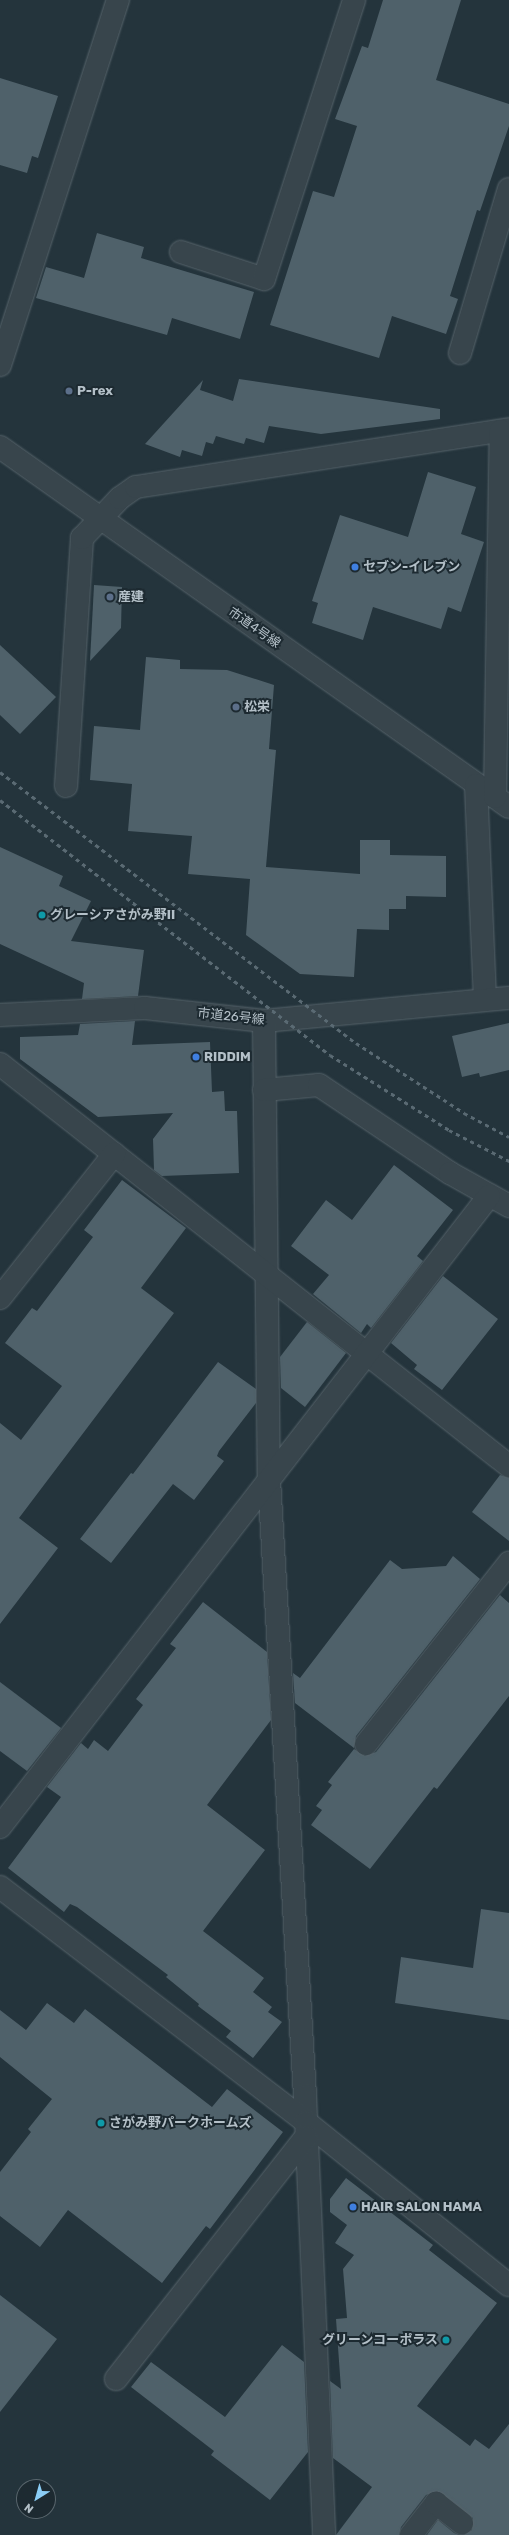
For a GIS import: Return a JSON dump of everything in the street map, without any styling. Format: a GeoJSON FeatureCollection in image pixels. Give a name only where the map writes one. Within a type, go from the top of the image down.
{"type":"FeatureCollection","features":[{"type":"Feature","properties":{"kind":"street"},"geometry":{"type":"LineString","coordinates":[[0,365],[118,0]]}},
{"type":"Feature","properties":{"kind":"street"},"geometry":{"type":"LineString","coordinates":[[181,252],[264,279],[354,0]]}},
{"type":"Feature","properties":{"kind":"street"},"geometry":{"type":"LineString","coordinates":[[460,353],[509,189]]}},
{"type":"Feature","properties":{"kind":"street"},"geometry":{"type":"LineString","coordinates":[[66,786],[82,538],[100,518],[136,487],[505,430],[502,802]]}},
{"type":"Feature","properties":{"kind":"street","name":"市道4号線"},"geometry":{"type":"LineString","coordinates":[[0,447],[502,802]]}},
{"type":"Feature","properties":{"kind":"street"},"geometry":{"type":"LineString","coordinates":[[476,785],[486,1000]]}},
{"type":"Feature","properties":{"kind":"street","name":"市道26号線"},"geometry":{"type":"LineString","coordinates":[[0,1015],[145,1008],[264,1021],[509,998]]}},
{"type":"Feature","properties":{"kind":"street"},"geometry":{"type":"LineString","coordinates":[[264,1021],[269,1479],[306,2130],[324,2535]]}},
{"type":"Feature","properties":{"kind":"street"},"geometry":{"type":"LineString","coordinates":[[0,1064],[267,1277],[509,1466]]}},
{"type":"Feature","properties":{"kind":"street"},"geometry":{"type":"LineString","coordinates":[[264,1090],[320,1085],[489,1196],[509,1206]]}},
{"type":"Feature","properties":{"kind":"street"},"geometry":{"type":"LineString","coordinates":[[0,1298],[114,1154]]}},
{"type":"Feature","properties":{"kind":"street"},"geometry":{"type":"LineString","coordinates":[[0,1827],[489,1196]]}},
{"type":"Feature","properties":{"kind":"street"},"geometry":{"type":"LineString","coordinates":[[366,1744],[509,1563]]}},
{"type":"Feature","properties":{"kind":"street"},"geometry":{"type":"LineString","coordinates":[[0,1887],[306,2130],[509,2285]]}},
{"type":"Feature","properties":{"kind":"street"},"geometry":{"type":"LineString","coordinates":[[116,2379],[306,2130]]}},
{"type":"Feature","properties":{"kind":"street"},"geometry":{"type":"LineString","coordinates":[[411,2535],[436,2503],[462,2523]]}},
{"type":"Feature","properties":{"kind":"building"},"geometry":{"type":"Polygon","coordinates":[[[383,0],[461,0],[436,80],[509,104],[509,126],[480,211],[477,210],[450,296],[458,299],[446,334],[392,316],[379,358],[270,325],[313,191],[334,197],[357,126],[335,119],[362,46],[368,48],[383,0]]]}},
{"type":"Feature","properties":{"kind":"building"},"geometry":{"type":"Polygon","coordinates":[[[0,78],[58,96],[38,158],[32,156],[27,173],[0,165],[0,78]]]}},
{"type":"Feature","properties":{"kind":"building"},"geometry":{"type":"Polygon","coordinates":[[[97,233],[144,247],[141,258],[254,292],[240,339],[172,318],[167,335],[36,298],[46,267],[84,278],[97,233]]]}},
{"type":"Feature","properties":{"kind":"building"},"geometry":{"type":"Polygon","coordinates":[[[239,379],[440,409],[440,419],[321,434],[269,426],[264,443],[246,438],[244,444],[216,436],[213,444],[206,442],[202,456],[182,450],[180,457],[145,444],[203,380],[200,390],[233,401],[239,379]]]}},
{"type":"Feature","properties":{"kind":"building"},"geometry":{"type":"Polygon","coordinates":[[[428,472],[476,487],[461,534],[484,542],[461,612],[448,607],[441,629],[373,607],[363,640],[312,623],[318,603],[312,601],[340,515],[408,537],[428,472]]]}},
{"type":"Feature","properties":{"kind":"building"},"geometry":{"type":"Polygon","coordinates":[[[94,585],[122,587],[121,628],[90,661],[94,585]]]}},
{"type":"Feature","properties":{"kind":"building"},"geometry":{"type":"Polygon","coordinates":[[[0,645],[56,697],[20,734],[0,715],[0,645]]]}},
{"type":"Feature","properties":{"kind":"building"},"geometry":{"type":"Polygon","coordinates":[[[146,657],[180,660],[180,669],[227,670],[274,685],[269,749],[276,750],[266,867],[360,874],[360,840],[390,840],[390,855],[446,856],[446,897],[406,896],[406,909],[389,909],[389,930],[357,929],[354,977],[300,974],[246,935],[250,879],[188,874],[192,836],[128,831],[132,784],[90,780],[94,726],[140,730],[146,657]]]}},
{"type":"Feature","properties":{"kind":"building","name":"グレーシアさがみ野II"},"geometry":{"type":"Polygon","coordinates":[[[0,847],[63,876],[59,886],[91,901],[71,941],[144,950],[138,996],[82,999],[84,983],[0,944],[0,847]]]}},
{"type":"Feature","properties":{"kind":"building"},"geometry":{"type":"Polygon","coordinates":[[[135,1021],[132,1045],[210,1042],[212,1092],[224,1091],[225,1111],[237,1111],[239,1173],[162,1176],[154,1170],[153,1139],[173,1113],[98,1117],[20,1059],[20,1037],[78,1035],[80,1024],[135,1021]]]}},
{"type":"Feature","properties":{"kind":"building"},"geometry":{"type":"Polygon","coordinates":[[[509,1023],[509,1070],[480,1077],[479,1073],[462,1077],[452,1036],[509,1023]]]}},
{"type":"Feature","properties":{"kind":"building"},"geometry":{"type":"Polygon","coordinates":[[[394,1165],[453,1210],[417,1256],[423,1261],[371,1328],[367,1324],[361,1333],[313,1294],[329,1275],[291,1246],[326,1200],[352,1220],[394,1165]]]}},
{"type":"Feature","properties":{"kind":"building"},"geometry":{"type":"Polygon","coordinates":[[[122,1180],[186,1228],[141,1288],[174,1313],[19,1518],[58,1548],[0,1624],[0,1423],[21,1440],[62,1386],[5,1343],[32,1308],[37,1311],[93,1237],[84,1230],[122,1180]]]}},
{"type":"Feature","properties":{"kind":"building"},"geometry":{"type":"Polygon","coordinates":[[[443,1276],[498,1319],[442,1390],[414,1369],[417,1365],[391,1343],[443,1276]]]}},
{"type":"Feature","properties":{"kind":"building"},"geometry":{"type":"Polygon","coordinates":[[[307,1322],[346,1353],[305,1407],[281,1388],[280,1357],[307,1322]]]}},
{"type":"Feature","properties":{"kind":"building"},"geometry":{"type":"Polygon","coordinates":[[[218,1362],[256,1389],[256,1403],[219,1451],[217,1456],[224,1461],[194,1500],[173,1484],[111,1563],[80,1539],[131,1473],[133,1474],[218,1362]]]}},
{"type":"Feature","properties":{"kind":"building"},"geometry":{"type":"Polygon","coordinates":[[[500,1475],[509,1478],[509,1541],[472,1512],[500,1475]]]}},
{"type":"Feature","properties":{"kind":"building"},"geometry":{"type":"Polygon","coordinates":[[[453,1556],[480,1579],[356,1736],[354,1748],[295,1703],[293,1673],[300,1678],[390,1560],[402,1569],[446,1566],[453,1556]]]}},
{"type":"Feature","properties":{"kind":"building"},"geometry":{"type":"Polygon","coordinates":[[[500,1595],[509,1603],[509,1696],[437,1789],[434,1787],[370,1869],[311,1825],[322,1810],[316,1806],[332,1785],[328,1782],[354,1749],[365,1756],[376,1752],[500,1595]]]}},
{"type":"Feature","properties":{"kind":"building"},"geometry":{"type":"Polygon","coordinates":[[[203,1602],[267,1652],[271,1720],[207,1805],[265,1850],[203,1931],[264,1978],[253,1992],[272,2007],[268,2012],[282,2022],[253,2058],[226,2037],[231,2031],[198,2006],[199,2004],[166,1977],[168,1975],[77,1907],[70,1904],[64,1912],[8,1868],[61,1797],[47,1787],[81,1743],[88,1749],[94,1740],[108,1751],[143,1705],[136,1699],[176,1648],[170,1644],[203,1602]]]}},
{"type":"Feature","properties":{"kind":"building"},"geometry":{"type":"Polygon","coordinates":[[[0,1682],[61,1728],[27,1771],[0,1751],[0,1682]]]}},
{"type":"Feature","properties":{"kind":"building"},"geometry":{"type":"Polygon","coordinates":[[[481,1909],[509,1913],[509,2020],[395,2003],[401,1957],[473,1968],[481,1909]]]}},
{"type":"Feature","properties":{"kind":"building"},"geometry":{"type":"Polygon","coordinates":[[[47,2003],[74,2023],[85,2009],[212,2107],[227,2089],[283,2132],[210,2229],[206,2226],[162,2283],[68,2210],[40,2247],[0,2216],[0,2172],[31,2132],[28,2129],[52,2099],[0,2057],[0,2010],[26,2030],[47,2003]]]}},
{"type":"Feature","properties":{"kind":"building"},"geometry":{"type":"Polygon","coordinates":[[[346,2178],[433,2245],[429,2250],[497,2303],[417,2406],[470,2446],[475,2439],[489,2449],[509,2424],[509,2535],[464,2535],[472,2530],[473,2518],[437,2491],[426,2495],[401,2527],[399,2535],[336,2535],[372,2487],[333,2458],[330,2381],[341,2389],[336,2319],[347,2318],[343,2269],[354,2255],[335,2243],[347,2225],[330,2212],[330,2199],[346,2178]]]}},
{"type":"Feature","properties":{"kind":"building"},"geometry":{"type":"Polygon","coordinates":[[[0,2295],[57,2339],[0,2412],[0,2295]]]}},
{"type":"Feature","properties":{"kind":"building"},"geometry":{"type":"Polygon","coordinates":[[[282,2345],[304,2362],[308,2452],[270,2500],[211,2455],[214,2451],[131,2387],[151,2362],[225,2417],[282,2345]]]}},
{"type":"Feature","properties":{"kind":"building"},"geometry":{"type":"Polygon","coordinates":[[[438,2520],[454,2533],[459,2535],[427,2535],[438,2520]]]}},
{"type":"Feature","properties":{"kind":"railway"},"geometry":{"type":"LineString","coordinates":[[0,772],[356,1043],[464,1113],[509,1137]]}},
{"type":"Feature","properties":{"kind":"railway"},"geometry":{"type":"LineString","coordinates":[[0,800],[330,1055],[449,1130],[509,1161]]}},
{"type":"Feature","properties":{"kind":"place","name":"P-rex"},"geometry":{"type":"Point","coordinates":[69,391]}},
{"type":"Feature","properties":{"kind":"place","name":"セブン-イレブン"},"geometry":{"type":"Point","coordinates":[355,567]}},
{"type":"Feature","properties":{"kind":"place","name":"産建"},"geometry":{"type":"Point","coordinates":[110,597]}},
{"type":"Feature","properties":{"kind":"place","name":"松栄"},"geometry":{"type":"Point","coordinates":[236,707]}},
{"type":"Feature","properties":{"kind":"place","name":"グレーシアさがみ野II"},"geometry":{"type":"Point","coordinates":[42,915]}},
{"type":"Feature","properties":{"kind":"place","name":"RIDDIM"},"geometry":{"type":"Point","coordinates":[196,1057]}},
{"type":"Feature","properties":{"kind":"place","name":"さがみ野パークホームズ"},"geometry":{"type":"Point","coordinates":[101,2123]}},
{"type":"Feature","properties":{"kind":"place","name":"HAIR SALON HAMA"},"geometry":{"type":"Point","coordinates":[353,2207]}},
{"type":"Feature","properties":{"kind":"place","name":"グリーンコーポラス"},"geometry":{"type":"Point","coordinates":[446,2340]}}]}
